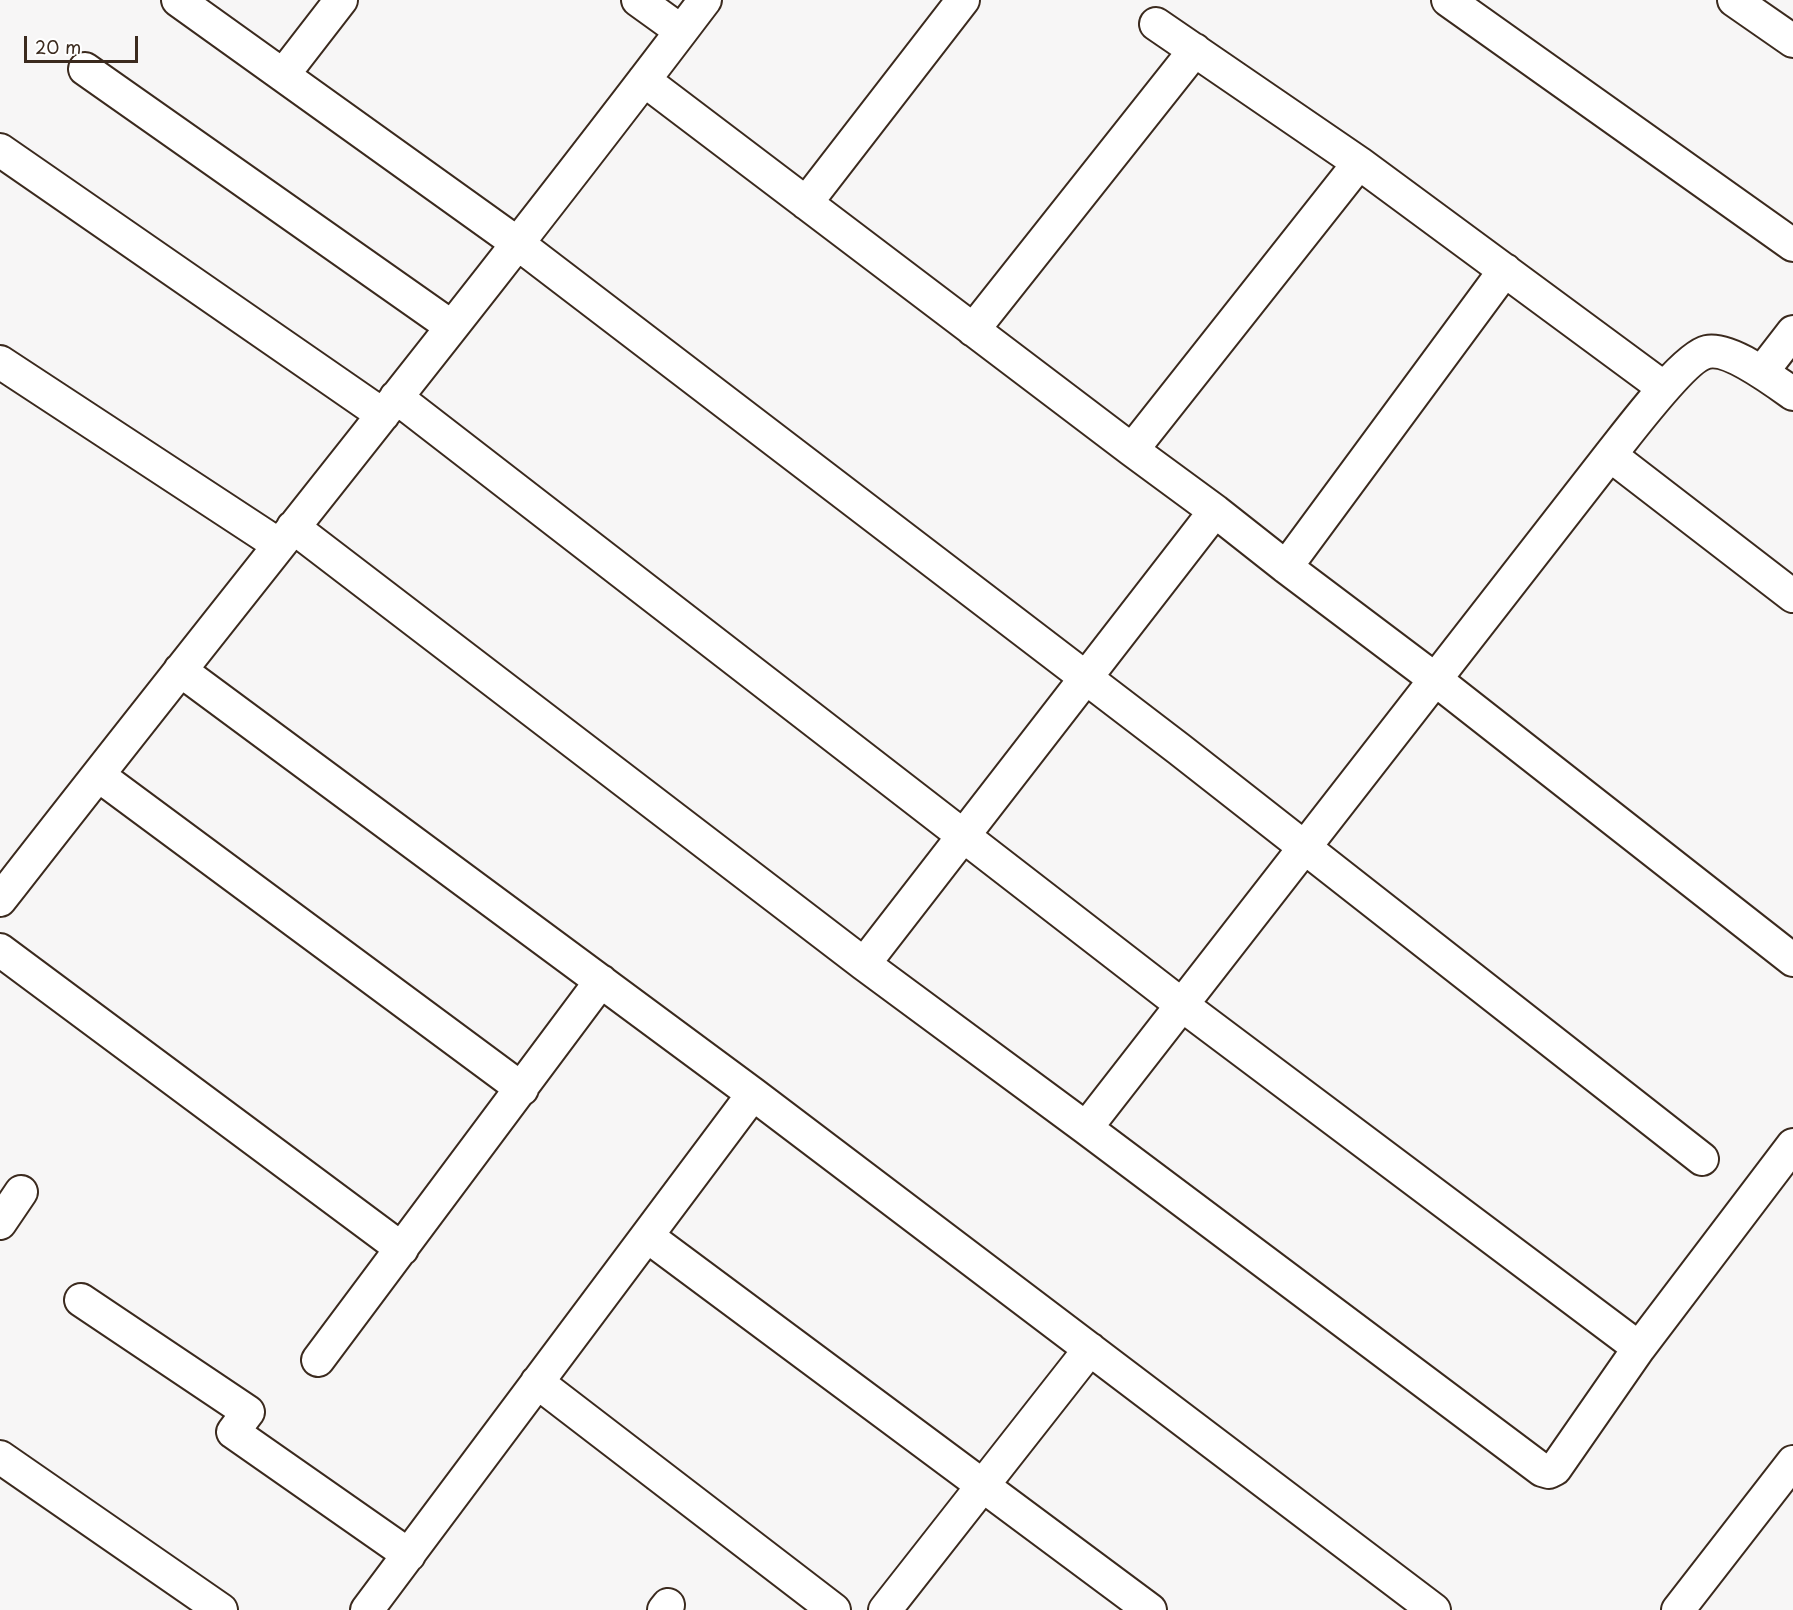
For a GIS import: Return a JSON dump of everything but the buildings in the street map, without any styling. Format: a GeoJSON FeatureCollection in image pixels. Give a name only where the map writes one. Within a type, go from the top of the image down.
{"type":"FeatureCollection","features":[{"type":"Feature","properties":{"kind":"street"},"geometry":{"type":"LineString","coordinates":[[178,0],[517,243],[1086,677],[1702,1159]]}},
{"type":"Feature","properties":{"kind":"street"},"geometry":{"type":"LineString","coordinates":[[283,75],[341,0]]}},
{"type":"Feature","properties":{"kind":"street"},"geometry":{"type":"LineString","coordinates":[[638,0],[681,31]]}},
{"type":"Feature","properties":{"kind":"street"},"geometry":{"type":"LineString","coordinates":[[2,894],[390,406],[705,0]]}},
{"type":"Feature","properties":{"kind":"street"},"geometry":{"type":"LineString","coordinates":[[806,203],[963,0]]}},
{"type":"Feature","properties":{"kind":"street"},"geometry":{"type":"LineString","coordinates":[[1448,0],[1793,245]]}},
{"type":"Feature","properties":{"kind":"street"},"geometry":{"type":"LineString","coordinates":[[1734,0],[1793,41]]}},
{"type":"Feature","properties":{"kind":"street"},"geometry":{"type":"LineString","coordinates":[[1156,24],[1359,163],[1664,388]]}},
{"type":"Feature","properties":{"kind":"street"},"geometry":{"type":"LineString","coordinates":[[973,330],[1195,50]]}},
{"type":"Feature","properties":{"kind":"street"},"geometry":{"type":"LineString","coordinates":[[85,69],[452,327]]}},
{"type":"Feature","properties":{"kind":"street"},"geometry":{"type":"LineString","coordinates":[[644,80],[1436,680],[1793,960]]}},
{"type":"Feature","properties":{"kind":"street"},"geometry":{"type":"LineString","coordinates":[[0,150],[390,406],[964,835],[1182,1005],[1639,1348]]}},
{"type":"Feature","properties":{"kind":"street"},"geometry":{"type":"LineString","coordinates":[[1132,450],[1359,163]]}},
{"type":"Feature","properties":{"kind":"street"},"geometry":{"type":"LineString","coordinates":[[1286,567],[1505,270]]}},
{"type":"Feature","properties":{"kind":"street"},"geometry":{"type":"LineString","coordinates":[[1762,372],[1793,332]]}},
{"type":"Feature","properties":{"kind":"street"},"geometry":{"type":"LineString","coordinates":[[1086,1128],[1664,388],[1695,357],[1708,351],[1725,354],[1762,372],[1793,394]]}},
{"type":"Feature","properties":{"kind":"street"},"geometry":{"type":"LineString","coordinates":[[0,362],[286,536],[1086,1128],[1542,1470],[1550,1472],[1555,1469],[1639,1348],[1793,1145]]}},
{"type":"Feature","properties":{"kind":"street"},"geometry":{"type":"LineString","coordinates":[[1610,455],[1793,596]]}},
{"type":"Feature","properties":{"kind":"street"},"geometry":{"type":"LineString","coordinates":[[864,964],[1215,511]]}},
{"type":"Feature","properties":{"kind":"street"},"geometry":{"type":"LineString","coordinates":[[180,670],[753,1094],[1434,1610]]}},
{"type":"Feature","properties":{"kind":"street"},"geometry":{"type":"LineString","coordinates":[[98,775],[522,1089]]}},
{"type":"Feature","properties":{"kind":"street"},"geometry":{"type":"LineString","coordinates":[[0,950],[402,1249]]}},
{"type":"Feature","properties":{"kind":"street"},"geometry":{"type":"LineString","coordinates":[[318,1360],[601,981]]}},
{"type":"Feature","properties":{"kind":"street"},"geometry":{"type":"LineString","coordinates":[[368,1610],[753,1094]]}},
{"type":"Feature","properties":{"kind":"street"},"geometry":{"type":"LineString","coordinates":[[0,1223],[21,1192]]}},
{"type":"Feature","properties":{"kind":"street"},"geometry":{"type":"LineString","coordinates":[[647,1236],[1150,1610]]}},
{"type":"Feature","properties":{"kind":"street"},"geometry":{"type":"LineString","coordinates":[[81,1300],[248,1412],[233,1432],[409,1555]]}},
{"type":"Feature","properties":{"kind":"street"},"geometry":{"type":"LineString","coordinates":[[885,1610],[1090,1349]]}},
{"type":"Feature","properties":{"kind":"street"},"geometry":{"type":"LineString","coordinates":[[537,1382],[834,1610]]}},
{"type":"Feature","properties":{"kind":"street"},"geometry":{"type":"LineString","coordinates":[[0,1458],[221,1610]]}},
{"type":"Feature","properties":{"kind":"street"},"geometry":{"type":"LineString","coordinates":[[1678,1610],[1793,1462]]}}]}
